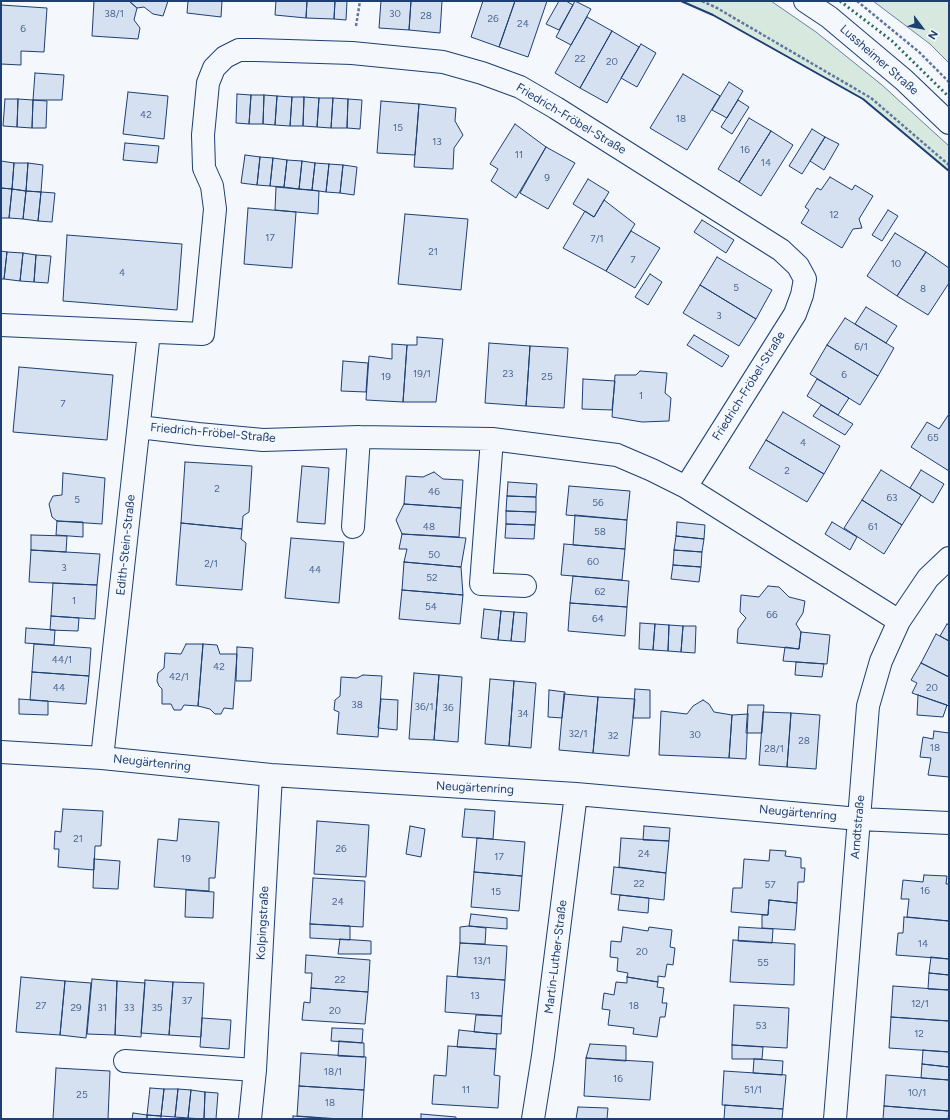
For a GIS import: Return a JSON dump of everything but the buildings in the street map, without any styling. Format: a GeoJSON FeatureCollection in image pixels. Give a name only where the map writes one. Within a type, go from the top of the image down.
{"type":"FeatureCollection","features":[{"type":"Feature","properties":{"kind":"street","name":"Lussheimer Straße"},"geometry":{"type":"LineString","coordinates":[[805,1],[829,17],[904,80],[949,123]]}},
{"type":"Feature","properties":{"kind":"street","name":"Friedrich-Fröbel-Straße"},"geometry":{"type":"LineString","coordinates":[[149,332],[203,334],[215,209],[212,186],[204,168],[203,135],[208,83],[214,68],[225,57],[239,50],[352,53],[443,62],[482,73],[520,87],[556,108],[781,250],[798,266],[805,279],[802,295],[795,314],[686,487]]}},
{"type":"Feature","properties":{"kind":"street"},"geometry":{"type":"LineString","coordinates":[[1,325],[149,332]]}},
{"type":"Feature","properties":{"kind":"street","name":"Edith-Stein-Straße"},"geometry":{"type":"LineString","coordinates":[[102,758],[149,332]]}},
{"type":"Feature","properties":{"kind":"street","name":"Friedrich-Fröbel-Straße"},"geometry":{"type":"LineString","coordinates":[[139,427],[263,440],[359,437],[492,439],[617,454],[686,487],[899,621]]}},
{"type":"Feature","properties":{"kind":"street"},"geometry":{"type":"LineString","coordinates":[[353,527],[359,437]]}},
{"type":"Feature","properties":{"kind":"street"},"geometry":{"type":"LineString","coordinates":[[492,439],[481,584],[525,586]]}},
{"type":"Feature","properties":{"kind":"street","name":"Arndtstraße"},"geometry":{"type":"LineString","coordinates":[[835,1119],[868,706],[881,661],[899,621],[928,578],[949,558]]}},
{"type":"Feature","properties":{"kind":"street","name":"Neugärtenring"},"geometry":{"type":"LineString","coordinates":[[1,752],[102,758],[271,776],[576,794],[859,819],[949,823]]}},
{"type":"Feature","properties":{"kind":"street","name":"Kolpingstraße"},"geometry":{"type":"LineString","coordinates":[[250,1119],[255,1070],[271,776]]}},
{"type":"Feature","properties":{"kind":"street","name":"Martin-Luther-Straße"},"geometry":{"type":"LineString","coordinates":[[533,1119],[543,1056],[576,794]]}},
{"type":"Feature","properties":{"kind":"street"},"geometry":{"type":"LineString","coordinates":[[125,1061],[255,1070]]}},
{"type":"Feature","properties":{"kind":"path"},"geometry":{"type":"LineString","coordinates":[[702,1],[717,8],[871,98],[949,165]]}},
{"type":"Feature","properties":{"kind":"path"},"geometry":{"type":"LineString","coordinates":[[857,1],[919,52],[949,82]]}},
{"type":"Feature","properties":{"kind":"shaded area"},"geometry":{"type":"Polygon","coordinates":[[[681,1],[771,1],[816,32],[882,85],[949,146],[949,171],[863,99],[713,15],[681,1]]]}},
{"type":"Feature","properties":{"kind":"shaded area"},"geometry":{"type":"Polygon","coordinates":[[[873,1],[949,1],[949,63],[930,44],[873,1]]]}},
{"type":"Feature","properties":{"kind":"hedge"},"geometry":{"type":"LineString","coordinates":[[840,1],[892,41],[949,97]]}},
{"type":"Feature","properties":{"kind":"wall"},"geometry":{"type":"LineString","coordinates":[[681,1],[713,15],[863,99],[949,171]]}}]}
